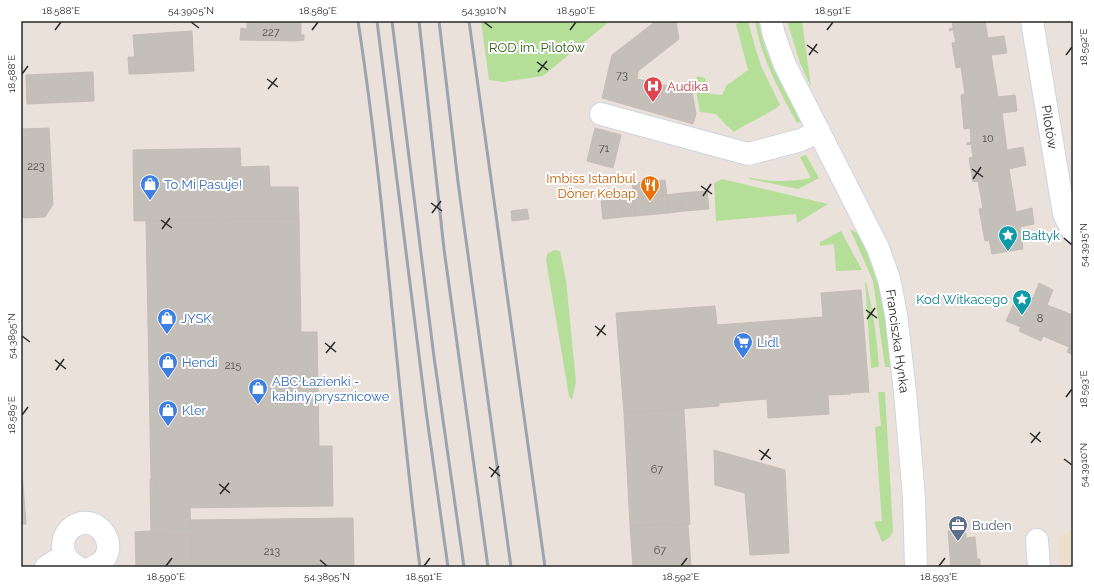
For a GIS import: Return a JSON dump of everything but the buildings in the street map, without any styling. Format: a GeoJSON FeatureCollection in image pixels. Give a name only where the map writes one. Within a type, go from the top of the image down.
{"type":"FeatureCollection","features":[{"type":"Feature","properties":{"kind":"street","name":"Franciszka Hynka"},"geometry":{"type":"LineString","coordinates":[[771,21],[774,35],[785,65],[878,248],[890,280],[896,314],[905,392],[914,498],[916,567]]}},
{"type":"Feature","properties":{"kind":"street","name":"Pilotów"},"geometry":{"type":"LineString","coordinates":[[1032,21],[1064,214],[1073,230]]}},
{"type":"Feature","properties":{"kind":"street"},"geometry":{"type":"LineString","coordinates":[[601,114],[748,154],[801,140],[819,131]]}},
{"type":"Feature","properties":{"kind":"street"},"geometry":{"type":"LineString","coordinates":[[46,567],[72,561],[63,547],[64,539],[67,532],[74,526],[80,523],[87,523],[94,525],[105,533],[108,546],[108,552],[105,558],[95,567]]}},
{"type":"Feature","properties":{"kind":"street"},"geometry":{"type":"LineString","coordinates":[[1037,540],[1039,567]]}},
{"type":"Feature","properties":{"kind":"shaded area"},"geometry":{"type":"Polygon","coordinates":[[[1073,530],[1073,567],[1060,567],[1058,537],[1073,530]]]}},
{"type":"Feature","properties":{"kind":"green space","name":"ROD im. Pilotów"},"geometry":{"type":"Polygon","coordinates":[[[481,21],[610,21],[543,76],[503,82],[489,80],[481,21]]]}},
{"type":"Feature","properties":{"kind":"green space"},"geometry":{"type":"Polygon","coordinates":[[[741,21],[748,21],[761,66],[780,105],[734,132],[716,114],[700,112],[695,85],[697,76],[705,78],[710,94],[722,95],[726,86],[748,70],[736,24],[741,21]]]}},
{"type":"Feature","properties":{"kind":"green space"},"geometry":{"type":"Polygon","coordinates":[[[755,21],[759,21],[761,34],[770,60],[801,121],[797,123],[777,86],[766,61],[755,21]]]}},
{"type":"Feature","properties":{"kind":"green space"},"geometry":{"type":"Polygon","coordinates":[[[787,21],[802,21],[811,87],[800,63],[787,21]]]}},
{"type":"Feature","properties":{"kind":"green space"},"geometry":{"type":"Polygon","coordinates":[[[806,155],[819,178],[798,189],[750,179],[747,177],[779,181],[811,178],[800,157],[806,155]]]}},
{"type":"Feature","properties":{"kind":"green space"},"geometry":{"type":"Polygon","coordinates":[[[722,179],[828,204],[797,223],[796,214],[716,221],[714,183],[722,179]]]}},
{"type":"Feature","properties":{"kind":"green space"},"geometry":{"type":"Polygon","coordinates":[[[850,229],[862,237],[880,291],[892,367],[885,367],[873,281],[850,229]]]}},
{"type":"Feature","properties":{"kind":"green space"},"geometry":{"type":"Polygon","coordinates":[[[841,231],[862,270],[836,271],[834,244],[820,246],[820,242],[841,231]]]}},
{"type":"Feature","properties":{"kind":"green space"},"geometry":{"type":"Polygon","coordinates":[[[554,250],[560,251],[566,280],[576,382],[572,400],[569,396],[546,260],[547,254],[554,250]]]}},
{"type":"Feature","properties":{"kind":"green space"},"geometry":{"type":"Polygon","coordinates":[[[865,282],[873,314],[879,367],[871,368],[865,282]]]}},
{"type":"Feature","properties":{"kind":"green space"},"geometry":{"type":"Polygon","coordinates":[[[878,392],[885,392],[893,531],[889,538],[882,542],[874,522],[882,521],[875,427],[881,426],[878,392]]]}},
{"type":"Feature","properties":{"kind":"railway"},"geometry":{"type":"LineString","coordinates":[[358,21],[368,89],[384,225],[404,430],[420,567]]}},
{"type":"Feature","properties":{"kind":"railway"},"geometry":{"type":"LineString","coordinates":[[377,21],[426,411],[448,567]]}},
{"type":"Feature","properties":{"kind":"railway"},"geometry":{"type":"LineString","coordinates":[[392,21],[434,357],[464,567]]}},
{"type":"Feature","properties":{"kind":"railway"},"geometry":{"type":"LineString","coordinates":[[419,21],[444,249],[488,567]]}},
{"type":"Feature","properties":{"kind":"railway"},"geometry":{"type":"LineString","coordinates":[[439,21],[458,182],[511,567]]}},
{"type":"Feature","properties":{"kind":"railway"},"geometry":{"type":"LineString","coordinates":[[469,21],[545,567]]}},
{"type":"Feature","properties":{"kind":"place","name":"Audika"},"geometry":{"type":"Point","coordinates":[653,103]}},
{"type":"Feature","properties":{"kind":"place","name":"To Mi Pasuje!"},"geometry":{"type":"Point","coordinates":[150,201]}},
{"type":"Feature","properties":{"kind":"place","name":"Imbiss Istanbul Döner Kebap"},"geometry":{"type":"Point","coordinates":[650,202]}},
{"type":"Feature","properties":{"kind":"place","name":"Bałtyk"},"geometry":{"type":"Point","coordinates":[1008,252]}},
{"type":"Feature","properties":{"kind":"place","name":"Kod Witkacego"},"geometry":{"type":"Point","coordinates":[1022,316]}},
{"type":"Feature","properties":{"kind":"place","name":"JYSK"},"geometry":{"type":"Point","coordinates":[167,335]}},
{"type":"Feature","properties":{"kind":"place","name":"Lidl"},"geometry":{"type":"Point","coordinates":[743,359]}},
{"type":"Feature","properties":{"kind":"place","name":"Hendi"},"geometry":{"type":"Point","coordinates":[168,379]}},
{"type":"Feature","properties":{"kind":"place","name":"ABC Łazienki - kabiny prysznicowe"},"geometry":{"type":"Point","coordinates":[258,405]}},
{"type":"Feature","properties":{"kind":"place","name":"Kler"},"geometry":{"type":"Point","coordinates":[168,427]}},
{"type":"Feature","properties":{"kind":"place","name":"Buden"},"geometry":{"type":"Point","coordinates":[958,542]}}]}
